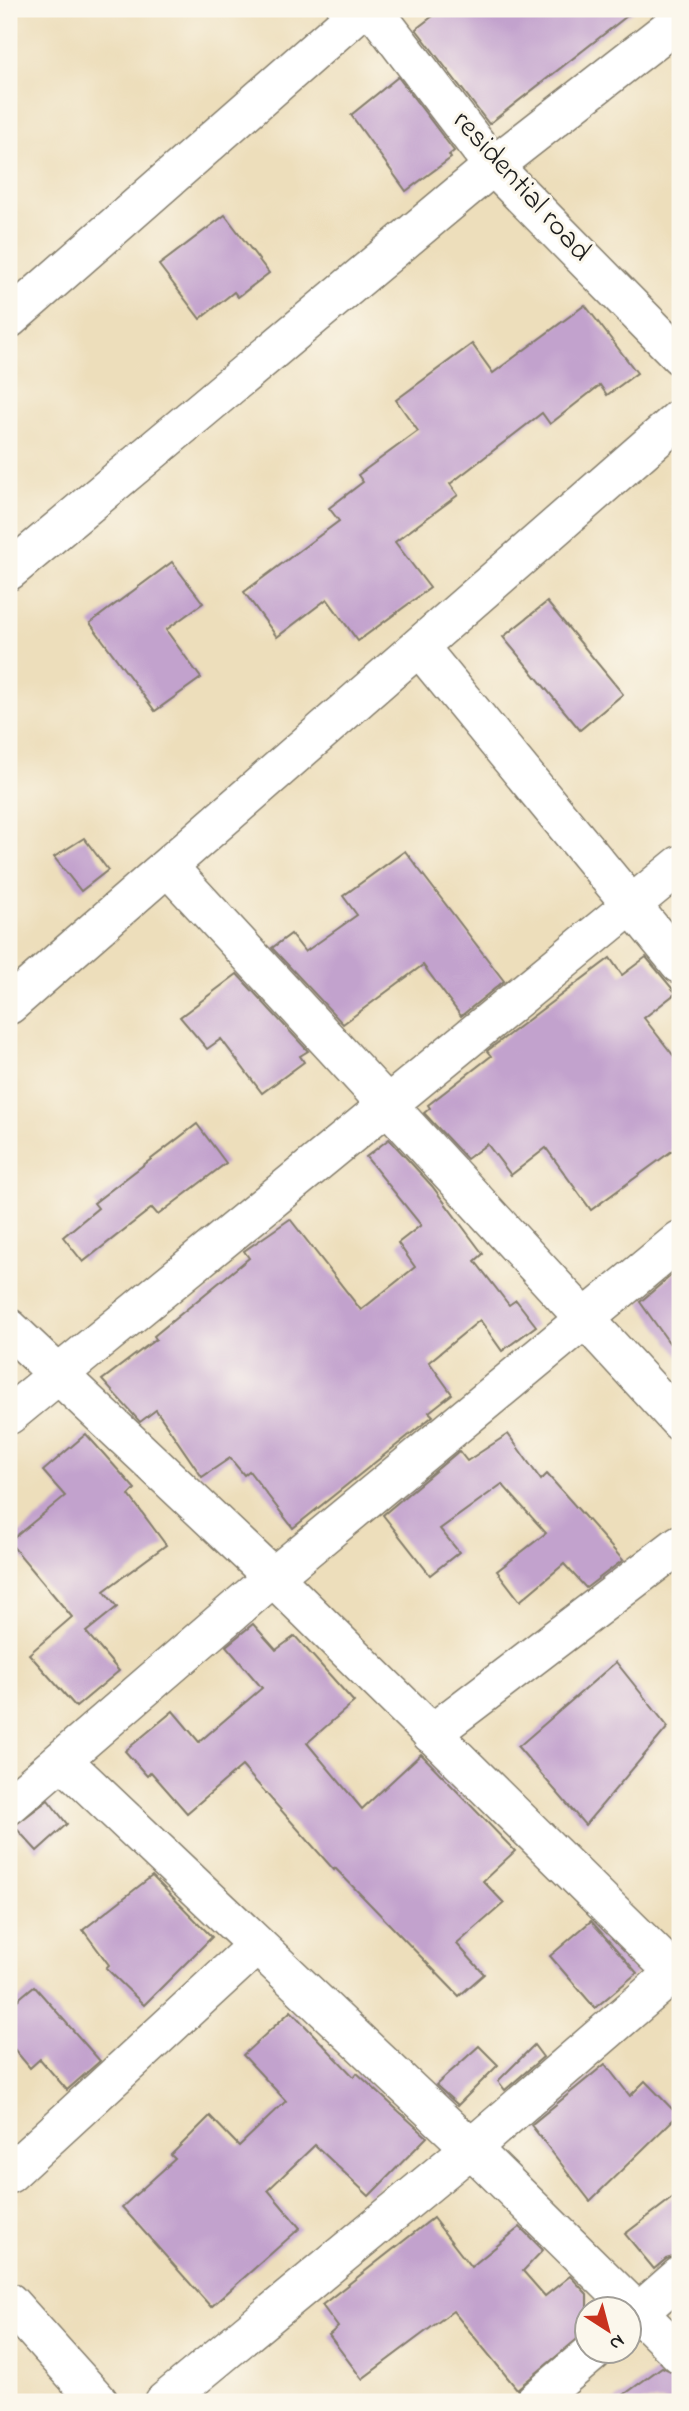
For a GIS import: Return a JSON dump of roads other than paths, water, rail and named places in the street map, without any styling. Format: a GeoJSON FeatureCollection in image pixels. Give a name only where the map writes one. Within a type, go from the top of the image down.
{"type":"FeatureCollection","features":[{"type":"Feature","properties":{"kind":"street"},"geometry":{"type":"LineString","coordinates":[[9,320],[362,9]]}},
{"type":"Feature","properties":{"kind":"street","name":"residential road"},"geometry":{"type":"LineString","coordinates":[[373,9],[493,166],[680,356]]}},
{"type":"Feature","properties":{"kind":"street"},"geometry":{"type":"LineString","coordinates":[[9,571],[493,166],[680,20]]}},
{"type":"Feature","properties":{"kind":"street"},"geometry":{"type":"LineString","coordinates":[[9,1005],[680,418]]}},
{"type":"Feature","properties":{"kind":"street"},"geometry":{"type":"LineString","coordinates":[[419,648],[634,905],[680,964]]}},
{"type":"Feature","properties":{"kind":"street"},"geometry":{"type":"LineString","coordinates":[[9,1415],[634,905],[680,864]]}},
{"type":"Feature","properties":{"kind":"street"},"geometry":{"type":"LineString","coordinates":[[168,867],[583,1320],[680,1422]]}},
{"type":"Feature","properties":{"kind":"street"},"geometry":{"type":"LineString","coordinates":[[9,1805],[273,1577],[680,1240]]}},
{"type":"Feature","properties":{"kind":"street"},"geometry":{"type":"LineString","coordinates":[[9,1328],[56,1376],[273,1577],[677,1975],[164,2402]]}},
{"type":"Feature","properties":{"kind":"street"},"geometry":{"type":"LineString","coordinates":[[431,1734],[680,1544]]}},
{"type":"Feature","properties":{"kind":"street"},"geometry":{"type":"LineString","coordinates":[[62,1759],[471,2148],[615,2296]]}},
{"type":"Feature","properties":{"kind":"street"},"geometry":{"type":"LineString","coordinates":[[9,2174],[256,1946]]}},
{"type":"Feature","properties":{"kind":"street"},"geometry":{"type":"LineString","coordinates":[[644,2307],[680,2276]]}},
{"type":"Feature","properties":{"kind":"street"},"geometry":{"type":"LineString","coordinates":[[9,2302],[99,2402]]}},
{"type":"Feature","properties":{"kind":"street"},"geometry":{"type":"LineString","coordinates":[[644,2324],[680,2354]]}},
{"type":"Feature","properties":{"kind":"street"},"geometry":{"type":"LineString","coordinates":[[534,2402],[576,2366]]}}]}
